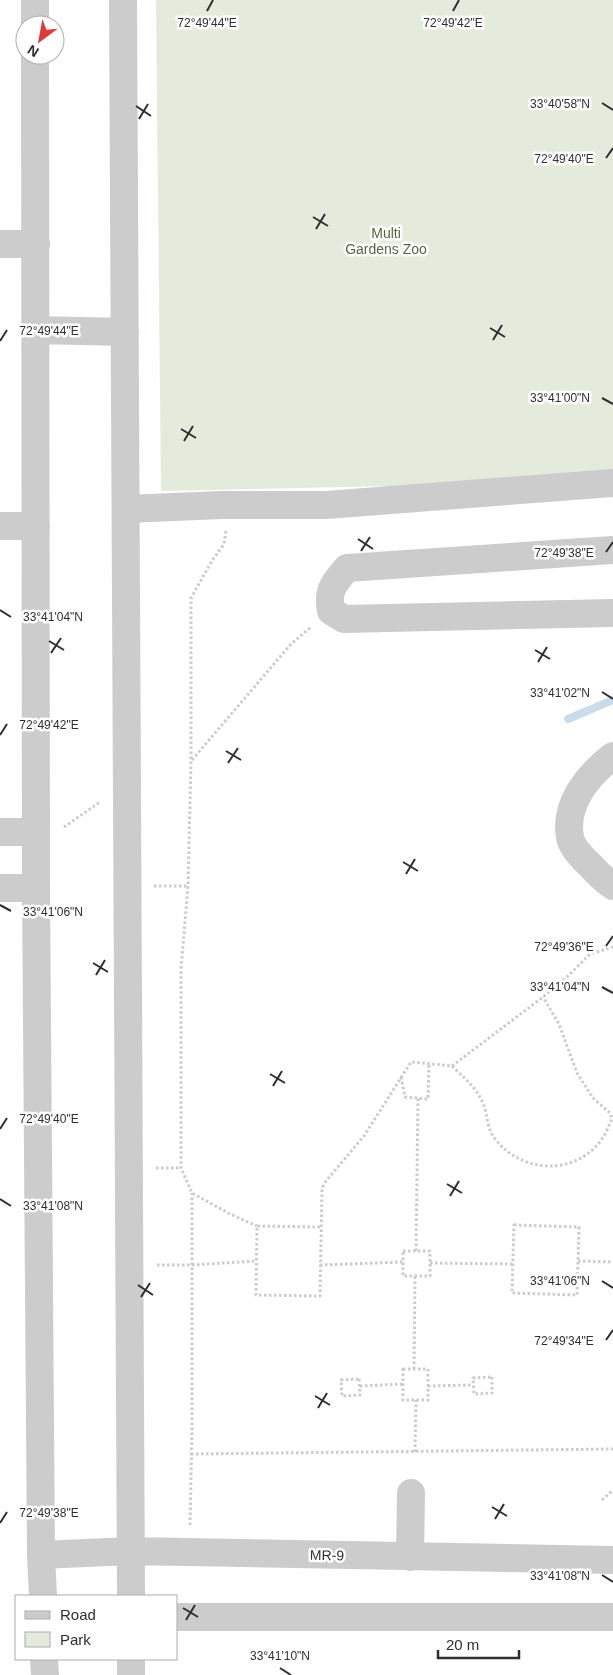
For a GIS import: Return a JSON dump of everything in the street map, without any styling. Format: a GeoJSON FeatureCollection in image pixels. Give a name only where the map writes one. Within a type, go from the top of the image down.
{"type":"FeatureCollection","features":[{"type":"Feature","properties":{"kind":"street"},"geometry":{"type":"LineString","coordinates":[[36,0],[36,15]]}},
{"type":"Feature","properties":{"kind":"street"},"geometry":{"type":"LineString","coordinates":[[123,0],[130,1595]]}},
{"type":"Feature","properties":{"kind":"street"},"geometry":{"type":"LineString","coordinates":[[36,65],[36,888],[41,1555],[43,1595]]}},
{"type":"Feature","properties":{"kind":"street"},"geometry":{"type":"LineString","coordinates":[[0,244],[36,244]]}},
{"type":"Feature","properties":{"kind":"street"},"geometry":{"type":"LineString","coordinates":[[36,330],[125,332]]}},
{"type":"Feature","properties":{"kind":"street"},"geometry":{"type":"LineString","coordinates":[[126,509],[222,505],[326,505],[613,483]]}},
{"type":"Feature","properties":{"kind":"street"},"geometry":{"type":"LineString","coordinates":[[0,526],[36,526]]}},
{"type":"Feature","properties":{"kind":"street"},"geometry":{"type":"LineString","coordinates":[[613,550],[347,568],[333,585],[328,600],[331,611],[344,619],[613,613]]}},
{"type":"Feature","properties":{"kind":"street"},"geometry":{"type":"LineString","coordinates":[[613,756],[599,767],[582,789],[570,812],[570,839],[584,859],[605,881],[613,886]]}},
{"type":"Feature","properties":{"kind":"street"},"geometry":{"type":"LineString","coordinates":[[0,832],[36,839]]}},
{"type":"Feature","properties":{"kind":"street"},"geometry":{"type":"LineString","coordinates":[[0,888],[36,888]]}},
{"type":"Feature","properties":{"kind":"street"},"geometry":{"type":"LineString","coordinates":[[410,1557],[411,1493]]}},
{"type":"Feature","properties":{"kind":"street","name":"MR-9"},"geometry":{"type":"LineString","coordinates":[[41,1555],[130,1551],[613,1560]]}},
{"type":"Feature","properties":{"kind":"street"},"geometry":{"type":"LineString","coordinates":[[178,1617],[613,1618]]}},
{"type":"Feature","properties":{"kind":"street"},"geometry":{"type":"LineString","coordinates":[[44,1660],[44,1675]]}},
{"type":"Feature","properties":{"kind":"street"},"geometry":{"type":"LineString","coordinates":[[131,1660],[131,1675]]}},
{"type":"Feature","properties":{"kind":"path"},"geometry":{"type":"LineString","coordinates":[[190,1552],[192,1193],[181,1168],[181,968],[188,886],[191,761],[191,598],[213,559],[224,544],[226,530],[222,505]]}},
{"type":"Feature","properties":{"kind":"path"},"geometry":{"type":"LineString","coordinates":[[191,761],[291,644],[331,611]]}},
{"type":"Feature","properties":{"kind":"path"},"geometry":{"type":"LineString","coordinates":[[36,839],[127,782]]}},
{"type":"Feature","properties":{"kind":"path"},"geometry":{"type":"LineString","coordinates":[[127,886],[188,886]]}},
{"type":"Feature","properties":{"kind":"path"},"geometry":{"type":"LineString","coordinates":[[452,1066],[543,997],[590,954],[613,947]]}},
{"type":"Feature","properties":{"kind":"path"},"geometry":{"type":"LineString","coordinates":[[257,1226],[256,1295],[320,1296],[322,1188],[364,1136],[411,1062],[452,1066],[474,1087],[483,1102],[486,1119],[494,1138],[506,1152],[523,1161],[538,1166],[561,1166],[579,1159],[593,1149],[600,1142],[613,1119],[610,1113],[593,1098],[577,1073],[559,1024],[543,997]]}},
{"type":"Feature","properties":{"kind":"path"},"geometry":{"type":"LineString","coordinates":[[401,1077],[404,1098],[428,1098],[429,1064]]}},
{"type":"Feature","properties":{"kind":"path"},"geometry":{"type":"LineString","coordinates":[[416,1251],[418,1098]]}},
{"type":"Feature","properties":{"kind":"path"},"geometry":{"type":"LineString","coordinates":[[192,1193],[230,1214],[257,1226],[320,1227]]}},
{"type":"Feature","properties":{"kind":"path"},"geometry":{"type":"LineString","coordinates":[[514,1225],[579,1227],[577,1295],[512,1293],[513,1264],[514,1225]]}},
{"type":"Feature","properties":{"kind":"path"},"geometry":{"type":"LineString","coordinates":[[403,1251],[416,1251],[430,1251],[430,1276],[403,1276],[403,1251]]}},
{"type":"Feature","properties":{"kind":"path"},"geometry":{"type":"LineString","coordinates":[[578,1261],[613,1262]]}},
{"type":"Feature","properties":{"kind":"path"},"geometry":{"type":"LineString","coordinates":[[129,1265],[256,1262]]}},
{"type":"Feature","properties":{"kind":"path"},"geometry":{"type":"LineString","coordinates":[[320,1265],[403,1262]]}},
{"type":"Feature","properties":{"kind":"path"},"geometry":{"type":"LineString","coordinates":[[430,1262],[513,1264]]}},
{"type":"Feature","properties":{"kind":"path"},"geometry":{"type":"LineString","coordinates":[[414,1369],[415,1276]]}},
{"type":"Feature","properties":{"kind":"path"},"geometry":{"type":"LineString","coordinates":[[403,1369],[414,1369],[428,1369],[428,1400],[403,1400],[403,1369]]}},
{"type":"Feature","properties":{"kind":"path"},"geometry":{"type":"LineString","coordinates":[[492,1377],[492,1393],[474,1394],[474,1385],[473,1378],[492,1377]]}},
{"type":"Feature","properties":{"kind":"path"},"geometry":{"type":"LineString","coordinates":[[360,1379],[360,1386],[360,1395],[342,1396],[341,1380],[360,1379]]}},
{"type":"Feature","properties":{"kind":"path"},"geometry":{"type":"LineString","coordinates":[[360,1386],[403,1384]]}},
{"type":"Feature","properties":{"kind":"path"},"geometry":{"type":"LineString","coordinates":[[428,1386],[474,1385]]}},
{"type":"Feature","properties":{"kind":"path"},"geometry":{"type":"LineString","coordinates":[[415,1452],[416,1400]]}},
{"type":"Feature","properties":{"kind":"path"},"geometry":{"type":"LineString","coordinates":[[192,1454],[613,1449]]}},
{"type":"Feature","properties":{"kind":"path"},"geometry":{"type":"LineString","coordinates":[[602,1500],[613,1490]]}},
{"type":"Feature","properties":{"kind":"green space","name":"Multi Gardens Zoo"},"geometry":{"type":"Polygon","coordinates":[[[156,0],[613,0],[613,481],[161,491],[156,0]]]}},
{"type":"Feature","properties":{"kind":"waterway"},"geometry":{"type":"LineString","coordinates":[[568,719],[613,700]]}}]}
